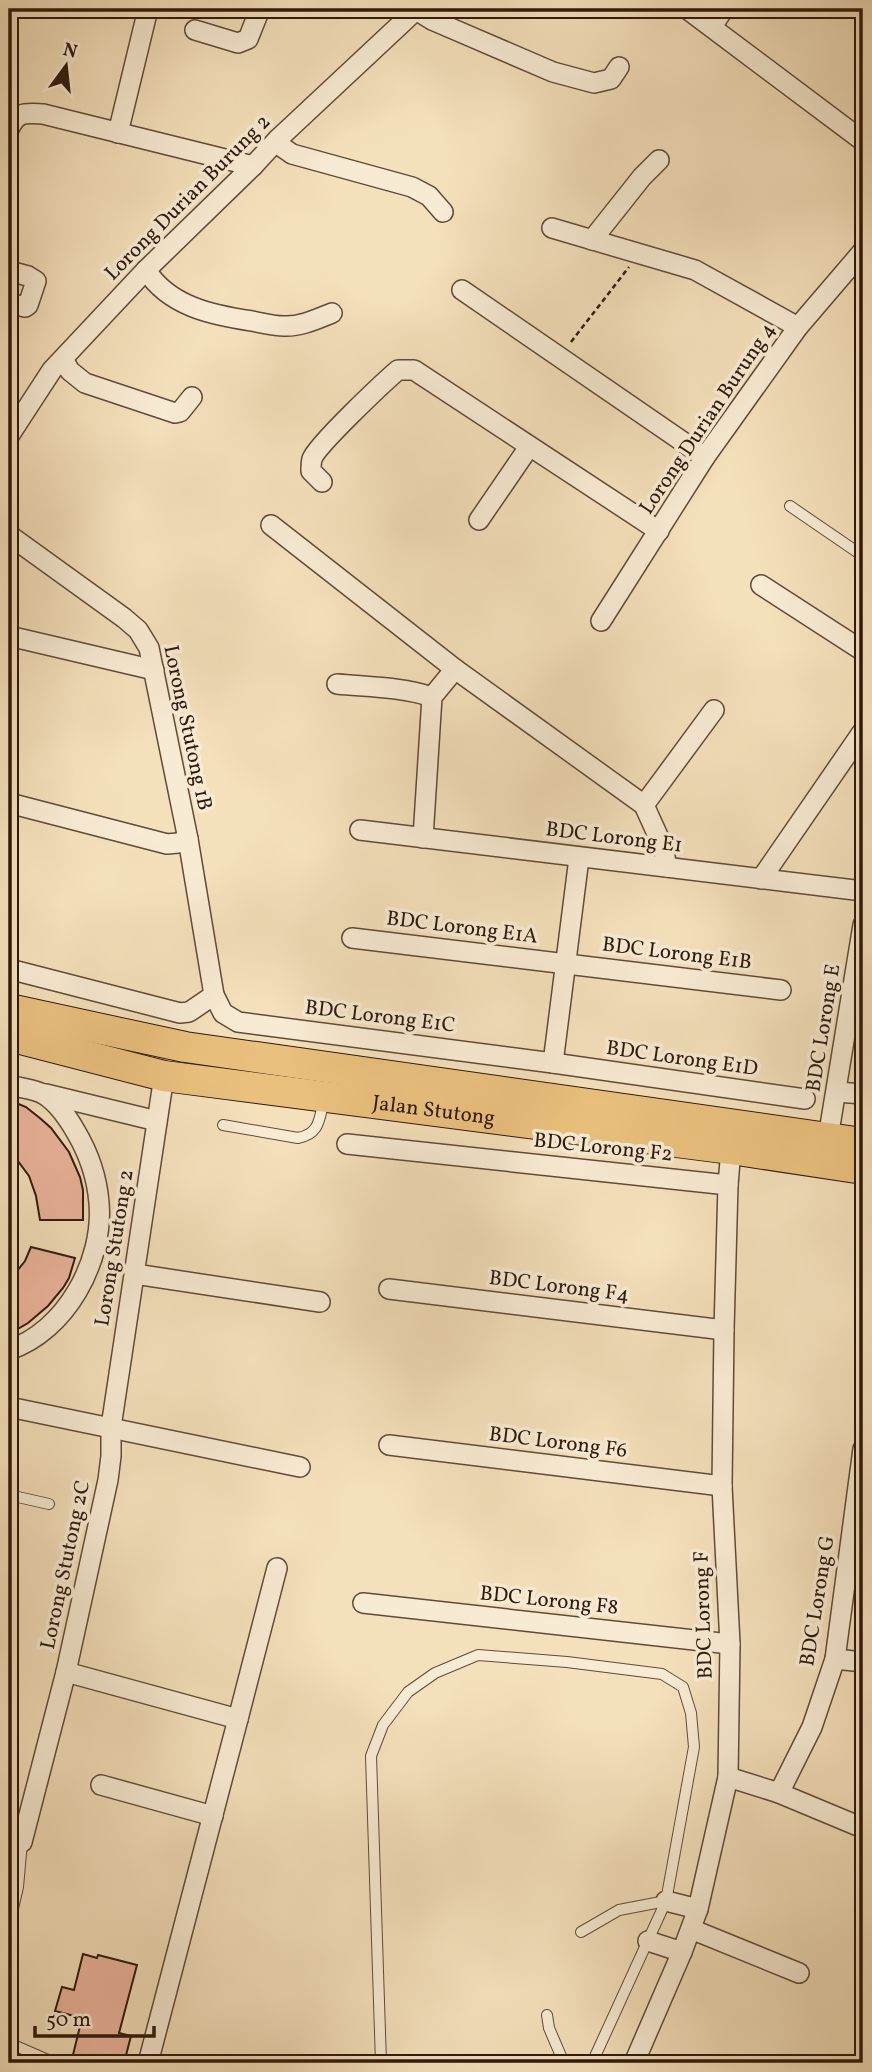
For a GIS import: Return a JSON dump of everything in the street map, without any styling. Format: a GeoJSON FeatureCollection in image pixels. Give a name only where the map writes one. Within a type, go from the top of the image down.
{"type":"FeatureCollection","features":[{"type":"Feature","properties":{"kind":"main road","name":"Jalan Stutong"},"geometry":{"type":"LineString","coordinates":[[9,1009],[185,1047],[863,1143]]}},
{"type":"Feature","properties":{"kind":"main road"},"geometry":{"type":"LineString","coordinates":[[9,1029],[27,1034],[54,1048]]}},
{"type":"Feature","properties":{"kind":"main road","name":"Jalan Stutong"},"geometry":{"type":"LineString","coordinates":[[9,1037],[164,1076],[731,1149],[863,1169]]}},
{"type":"Feature","properties":{"kind":"street"},"geometry":{"type":"LineString","coordinates":[[117,133],[148,9]]}},
{"type":"Feature","properties":{"kind":"street"},"geometry":{"type":"LineString","coordinates":[[195,30],[238,43],[248,39],[260,9]]}},
{"type":"Feature","properties":{"kind":"street"},"geometry":{"type":"LineString","coordinates":[[417,9],[432,20],[553,72],[594,83],[611,79],[619,67]]}},
{"type":"Feature","properties":{"kind":"street","name":"Lorong Durian Burung 2"},"geometry":{"type":"LineString","coordinates":[[9,436],[52,370],[146,270],[278,139],[417,9]]}},
{"type":"Feature","properties":{"kind":"street"},"geometry":{"type":"LineString","coordinates":[[687,9],[863,141]]}},
{"type":"Feature","properties":{"kind":"street"},"geometry":{"type":"LineString","coordinates":[[712,26],[724,9]]}},
{"type":"Feature","properties":{"kind":"street"},"geometry":{"type":"LineString","coordinates":[[9,130],[18,116],[24,113],[43,114],[253,166]]}},
{"type":"Feature","properties":{"kind":"street"},"geometry":{"type":"LineString","coordinates":[[278,139],[282,147],[292,155],[412,187],[429,196],[443,212]]}},
{"type":"Feature","properties":{"kind":"street"},"geometry":{"type":"LineString","coordinates":[[592,240],[642,177],[659,160]]}},
{"type":"Feature","properties":{"kind":"street"},"geometry":{"type":"LineString","coordinates":[[552,228],[695,270],[798,327]]}},
{"type":"Feature","properties":{"kind":"street","name":"Lorong Durian Burung 4"},"geometry":{"type":"LineString","coordinates":[[601,621],[705,457],[798,327],[859,262]]}},
{"type":"Feature","properties":{"kind":"street"},"geometry":{"type":"LineString","coordinates":[[146,270],[155,284],[181,303],[220,316],[286,326],[312,321],[332,313]]}},
{"type":"Feature","properties":{"kind":"street"},"geometry":{"type":"LineString","coordinates":[[9,271],[36,281],[28,305],[25,307],[9,303]]}},
{"type":"Feature","properties":{"kind":"street"},"geometry":{"type":"LineString","coordinates":[[461,290],[705,457]]}},
{"type":"Feature","properties":{"kind":"street"},"geometry":{"type":"LineString","coordinates":[[63,359],[70,371],[85,383],[175,413],[180,412],[192,397]]}},
{"type":"Feature","properties":{"kind":"street"},"geometry":{"type":"LineString","coordinates":[[322,482],[311,471],[312,458],[398,370],[414,370],[659,531]]}},
{"type":"Feature","properties":{"kind":"street"},"geometry":{"type":"LineString","coordinates":[[478,520],[529,447]]}},
{"type":"Feature","properties":{"kind":"street"},"geometry":{"type":"LineString","coordinates":[[271,525],[455,669],[644,805],[663,847],[667,867]]}},
{"type":"Feature","properties":{"kind":"street","name":"Lorong Stutong 1B"},"geometry":{"type":"LineString","coordinates":[[9,535],[124,618],[138,630],[149,648],[188,839],[214,995]]}},
{"type":"Feature","properties":{"kind":"street"},"geometry":{"type":"LineString","coordinates":[[761,585],[863,650]]}},
{"type":"Feature","properties":{"kind":"street"},"geometry":{"type":"LineString","coordinates":[[9,636],[154,670]]}},
{"type":"Feature","properties":{"kind":"street"},"geometry":{"type":"LineString","coordinates":[[423,838],[432,698],[455,669]]}},
{"type":"Feature","properties":{"kind":"street"},"geometry":{"type":"LineString","coordinates":[[337,684],[395,689],[432,698]]}},
{"type":"Feature","properties":{"kind":"street"},"geometry":{"type":"LineString","coordinates":[[644,805],[715,710]]}},
{"type":"Feature","properties":{"kind":"street"},"geometry":{"type":"LineString","coordinates":[[761,879],[863,731]]}},
{"type":"Feature","properties":{"kind":"street"},"geometry":{"type":"LineString","coordinates":[[9,803],[167,844],[178,844],[188,839]]}},
{"type":"Feature","properties":{"kind":"street","name":"BDC Lorong E1"},"geometry":{"type":"LineString","coordinates":[[360,830],[863,891]]}},
{"type":"Feature","properties":{"kind":"street"},"geometry":{"type":"LineString","coordinates":[[553,1063],[579,858]]}},
{"type":"Feature","properties":{"kind":"street","name":"BDC Lorong E"},"geometry":{"type":"LineString","coordinates":[[828,1138],[863,931]]}},
{"type":"Feature","properties":{"kind":"street","name":"BDC Lorong E1A"},"geometry":{"type":"LineString","coordinates":[[352,938],[566,964]]}},
{"type":"Feature","properties":{"kind":"street","name":"BDC Lorong E1B"},"geometry":{"type":"LineString","coordinates":[[566,964],[781,990]]}},
{"type":"Feature","properties":{"kind":"street"},"geometry":{"type":"LineString","coordinates":[[9,969],[180,1013],[189,1012],[214,995]]}},
{"type":"Feature","properties":{"kind":"street","name":"BDC Lorong E1C"},"geometry":{"type":"LineString","coordinates":[[214,995],[223,1013],[238,1022],[553,1063]]}},
{"type":"Feature","properties":{"kind":"street","name":"BDC Lorong E1D"},"geometry":{"type":"LineString","coordinates":[[553,1063],[805,1099]]}},
{"type":"Feature","properties":{"kind":"street","name":"Lorong Stutong 2"},"geometry":{"type":"LineString","coordinates":[[111,1427],[164,1076]]}},
{"type":"Feature","properties":{"kind":"street"},"geometry":{"type":"LineString","coordinates":[[9,1085],[158,1121]]}},
{"type":"Feature","properties":{"kind":"street"},"geometry":{"type":"LineString","coordinates":[[837,1092],[863,1094]]}},
{"type":"Feature","properties":{"kind":"street"},"geometry":{"type":"LineString","coordinates":[[9,1350],[37,1336],[61,1315],[77,1291],[99,1232],[96,1182],[88,1152],[59,1106],[43,1093]]}},
{"type":"Feature","properties":{"kind":"street","name":"BDC Lorong F2"},"geometry":{"type":"LineString","coordinates":[[347,1144],[728,1185]]}},
{"type":"Feature","properties":{"kind":"street","name":"BDC Lorong F"},"geometry":{"type":"LineString","coordinates":[[634,2063],[698,1909],[728,1777],[730,1644],[722,1486],[724,1330],[731,1149]]}},
{"type":"Feature","properties":{"kind":"street"},"geometry":{"type":"LineString","coordinates":[[135,1274],[320,1302]]}},
{"type":"Feature","properties":{"kind":"street","name":"BDC Lorong F4"},"geometry":{"type":"LineString","coordinates":[[389,1289],[724,1330]]}},
{"type":"Feature","properties":{"kind":"street"},"geometry":{"type":"LineString","coordinates":[[9,1407],[300,1466]]}},
{"type":"Feature","properties":{"kind":"street","name":"Lorong Stutong 2C"},"geometry":{"type":"LineString","coordinates":[[111,1427],[108,1480],[66,1672],[238,1719]]}},
{"type":"Feature","properties":{"kind":"street","name":"BDC Lorong F6"},"geometry":{"type":"LineString","coordinates":[[389,1445],[722,1486]]}},
{"type":"Feature","properties":{"kind":"street","name":"BDC Lorong G"},"geometry":{"type":"LineString","coordinates":[[779,1793],[812,1727],[835,1659],[860,1508],[863,1449]]}},
{"type":"Feature","properties":{"kind":"street"},"geometry":{"type":"LineString","coordinates":[[148,2063],[277,1568]]}},
{"type":"Feature","properties":{"kind":"street","name":"BDC Lorong F8"},"geometry":{"type":"LineString","coordinates":[[363,1603],[730,1644]]}},
{"type":"Feature","properties":{"kind":"street"},"geometry":{"type":"LineString","coordinates":[[835,1659],[863,1662]]}},
{"type":"Feature","properties":{"kind":"street"},"geometry":{"type":"LineString","coordinates":[[22,1842],[66,1672]]}},
{"type":"Feature","properties":{"kind":"street"},"geometry":{"type":"LineString","coordinates":[[728,1777],[779,1793],[863,1828]]}},
{"type":"Feature","properties":{"kind":"street"},"geometry":{"type":"LineString","coordinates":[[101,1785],[213,1816]]}},
{"type":"Feature","properties":{"kind":"street"},"geometry":{"type":"LineString","coordinates":[[666,1901],[698,1909]]}},
{"type":"Feature","properties":{"kind":"street"},"geometry":{"type":"LineString","coordinates":[[691,1929],[799,1973]]}},
{"type":"Feature","properties":{"kind":"street"},"geometry":{"type":"LineString","coordinates":[[648,1941],[682,1952]]}},
{"type":"Feature","properties":{"kind":"lane"},"geometry":{"type":"LineString","coordinates":[[790,506],[863,556]]}},
{"type":"Feature","properties":{"kind":"lane"},"geometry":{"type":"LineString","coordinates":[[223,1125],[298,1138],[308,1136],[315,1132],[324,1097]]}},
{"type":"Feature","properties":{"kind":"lane"},"geometry":{"type":"LineString","coordinates":[[9,1495],[49,1504]]}},
{"type":"Feature","properties":{"kind":"lane"},"geometry":{"type":"LineString","coordinates":[[381,2063],[371,1756],[383,1726],[408,1692],[435,1673],[478,1656],[568,1662],[662,1674],[682,1687],[691,1713],[694,1747],[666,1901],[593,2063]]}},
{"type":"Feature","properties":{"kind":"lane"},"geometry":{"type":"LineString","coordinates":[[9,1926],[18,1888],[22,1842]]}},
{"type":"Feature","properties":{"kind":"lane"},"geometry":{"type":"LineString","coordinates":[[581,1932],[619,1910],[666,1901]]}},
{"type":"Feature","properties":{"kind":"lane"},"geometry":{"type":"LineString","coordinates":[[547,2015],[549,2028],[564,2063]]}},
{"type":"Feature","properties":{"kind":"lane"},"geometry":{"type":"LineString","coordinates":[[9,2043],[55,2063]]}},
{"type":"Feature","properties":{"kind":"path"},"geometry":{"type":"LineString","coordinates":[[559,357],[640,254]]}},
{"type":"Feature","properties":{"kind":"building"},"geometry":{"type":"Polygon","coordinates":[[[9,1100],[26,1107],[41,1119],[69,1152],[83,1190],[83,1220],[40,1220],[29,1176],[9,1149],[9,1100]]]}},
{"type":"Feature","properties":{"kind":"building"},"geometry":{"type":"Polygon","coordinates":[[[31,1247],[75,1258],[69,1278],[48,1306],[28,1323],[9,1334],[9,1281],[25,1261],[31,1247]]]}},
{"type":"Feature","properties":{"kind":"building"},"geometry":{"type":"Polygon","coordinates":[[[83,1954],[137,1965],[119,2033],[131,2036],[124,2063],[71,2063],[82,2018],[55,2011],[62,1987],[74,1990],[83,1954]]]}}]}
